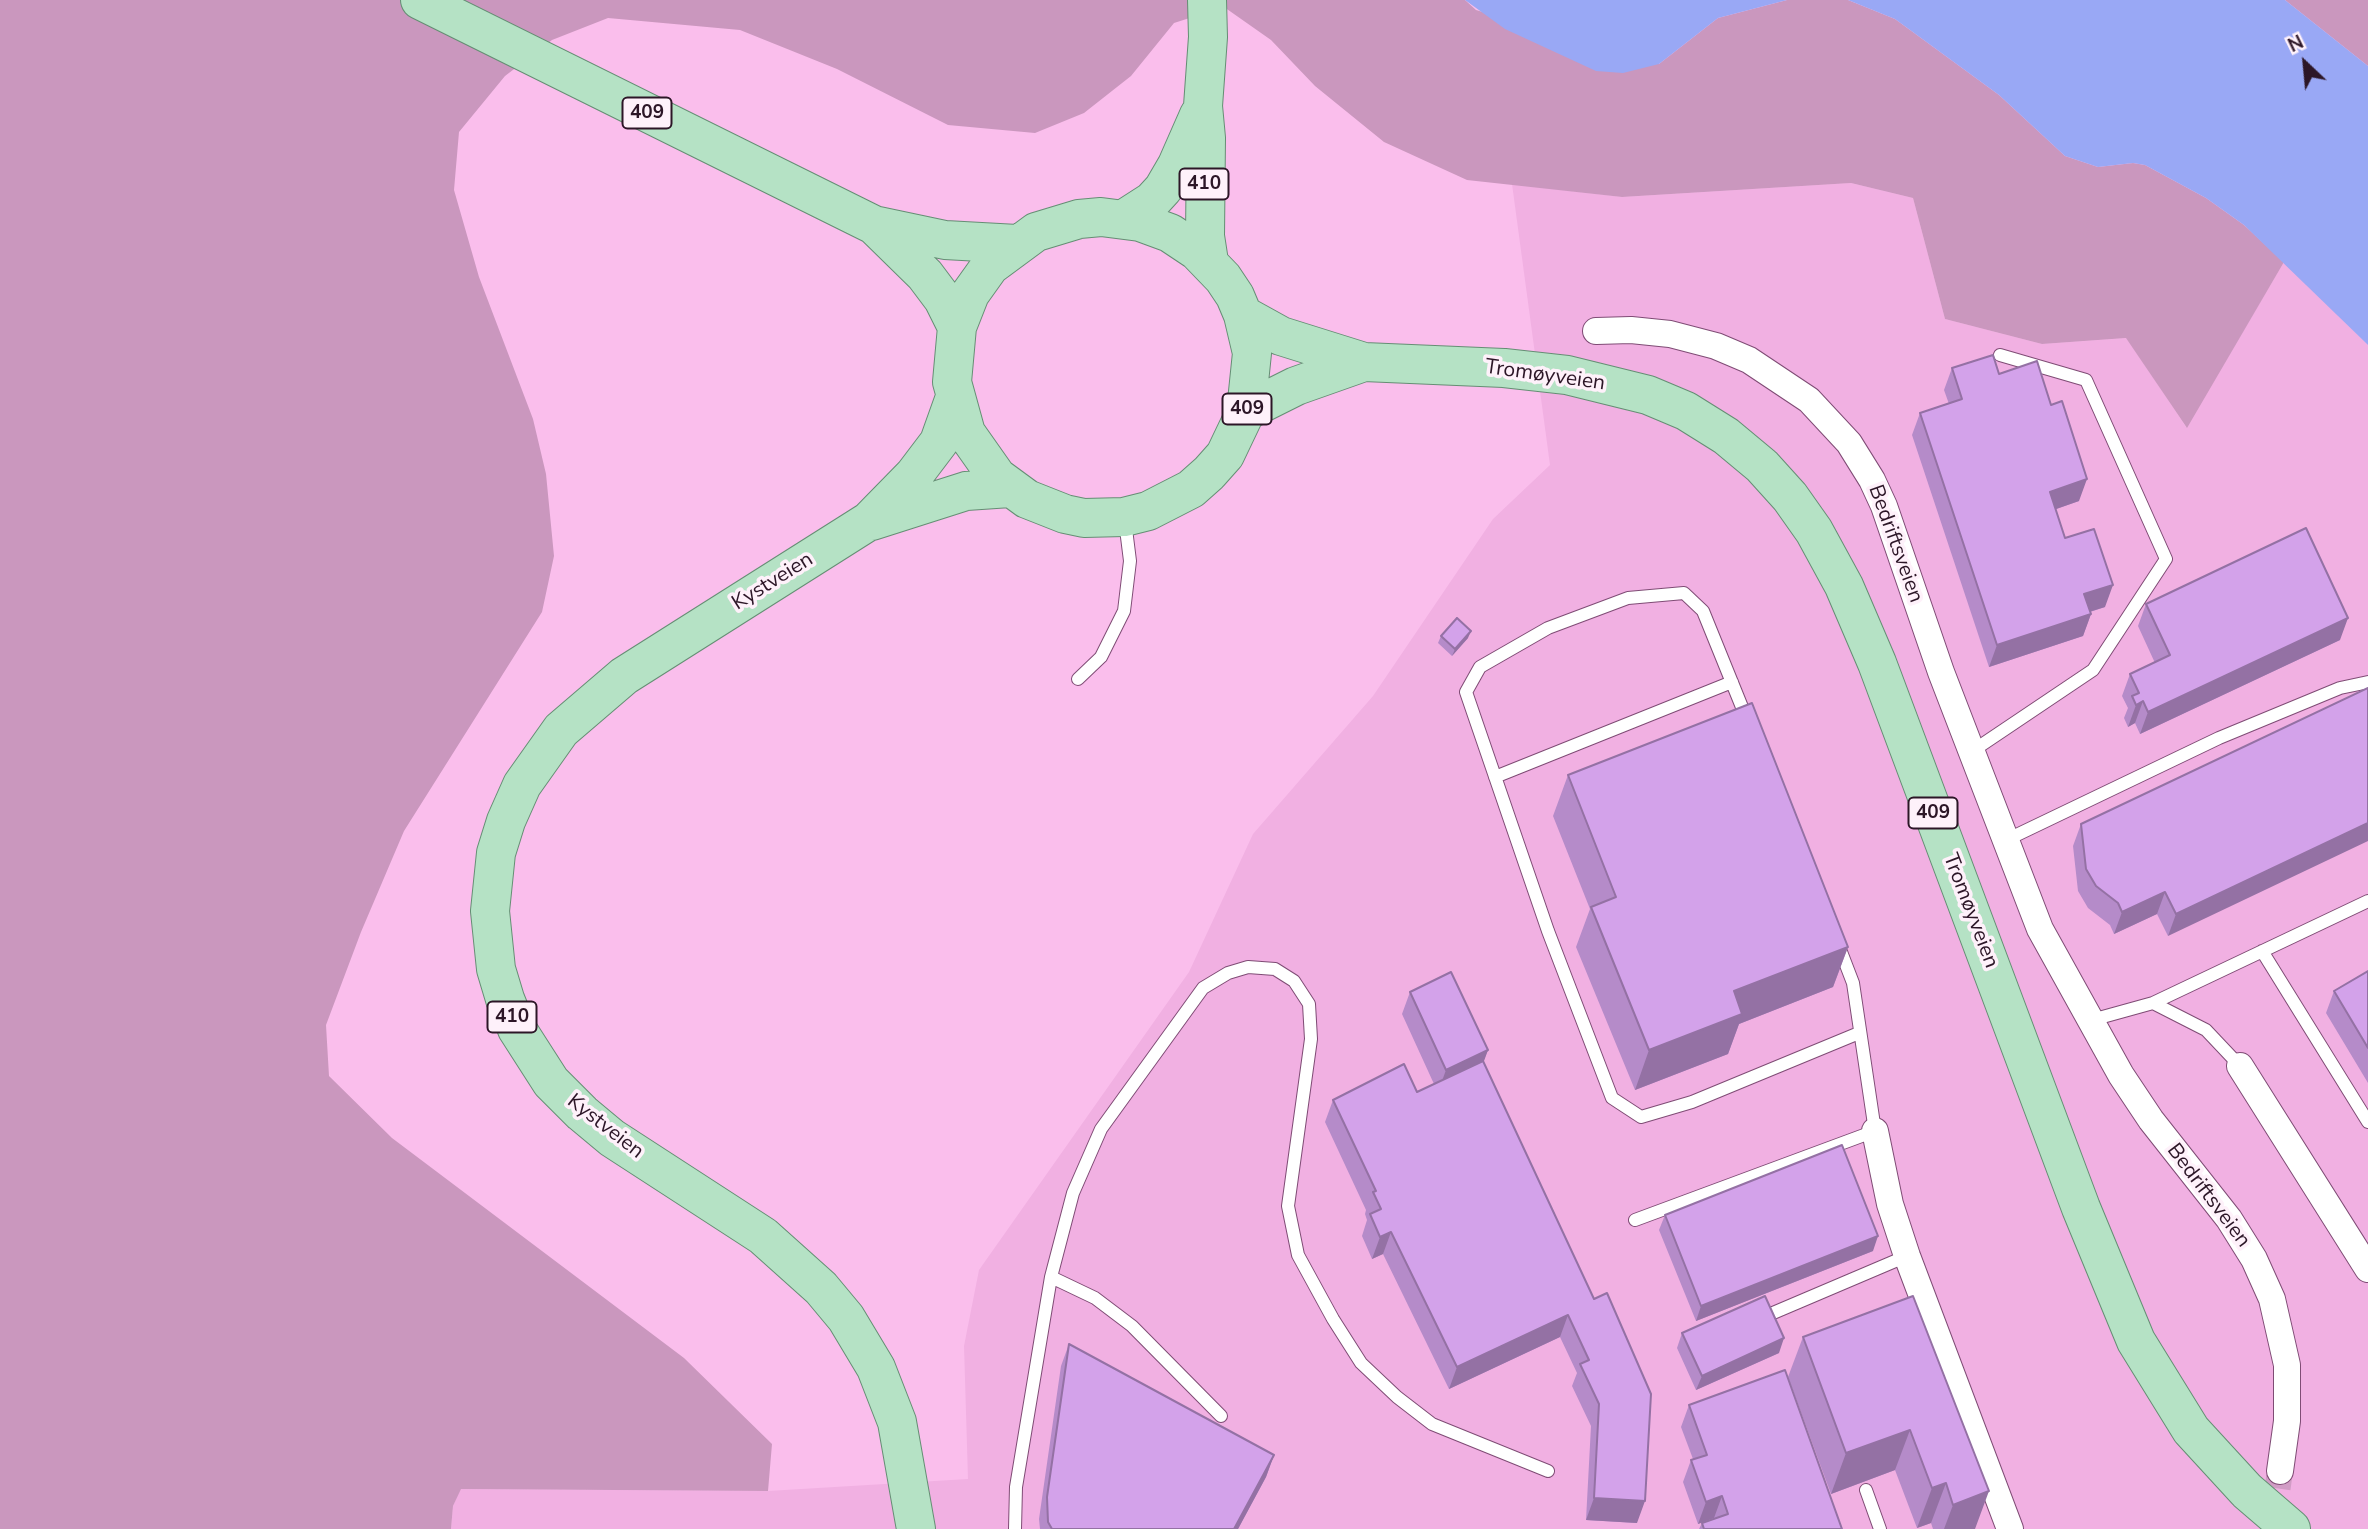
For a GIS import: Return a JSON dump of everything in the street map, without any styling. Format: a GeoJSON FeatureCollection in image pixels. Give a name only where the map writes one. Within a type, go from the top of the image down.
{"type":"FeatureCollection","features":[{"type":"Feature","properties":{"kind":"main road","name":"409"},"geometry":{"type":"LineString","coordinates":[[420,0],[874,225],[945,240],[1017,244]]}},
{"type":"Feature","properties":{"kind":"main road","name":"410"},"geometry":{"type":"LineString","coordinates":[[1207,0],[1208,37],[1203,107],[1206,138],[1205,236],[1209,262]]}},
{"type":"Feature","properties":{"kind":"main road","name":"410"},"geometry":{"type":"LineString","coordinates":[[1124,219],[1152,201],[1163,189],[1203,107]]}},
{"type":"Feature","properties":{"kind":"main road","name":"409"},"geometry":{"type":"LineString","coordinates":[[1090,218],[1124,219],[1170,233],[1209,262],[1223,278],[1243,315],[1252,353],[1247,411],[1225,454],[1191,489],[1148,512],[1124,517],[1104,519],[1065,514],[1036,504],[1010,488],[974,449],[954,400],[951,363],[957,327],[979,280],[1017,244],[1057,224],[1090,218]]}},
{"type":"Feature","properties":{"kind":"main road","name":"409"},"geometry":{"type":"LineString","coordinates":[[874,225],[932,284],[957,327]]}},
{"type":"Feature","properties":{"kind":"main road","name":"Tromøyveien"},"geometry":{"type":"LineString","coordinates":[[1243,315],[1281,336],[1364,362],[1504,368],[1567,375],[1648,395],[1686,411],[1726,436],[1762,466],[1790,497],[1814,531],[1844,586],[1877,663],[2081,1208],[2136,1341],[2191,1430],[2237,1482],[2291,1529]]}},
{"type":"Feature","properties":{"kind":"main road","name":"Tromøyveien"},"geometry":{"type":"LineString","coordinates":[[1247,411],[1296,386],[1364,362]]}},
{"type":"Feature","properties":{"kind":"main road","name":"Kystveien"},"geometry":{"type":"LineString","coordinates":[[916,1529],[897,1422],[876,1368],[846,1318],[821,1288],[763,1236],[612,1138],[582,1114],[551,1082],[517,1029],[505,999],[496,969],[490,911],[496,853],[506,821],[522,785],[561,730],[624,676],[869,521],[914,475],[939,442],[954,400]]}},
{"type":"Feature","properties":{"kind":"main road","name":"Kystveien"},"geometry":{"type":"LineString","coordinates":[[869,521],[965,491],[1010,488]]}},
{"type":"Feature","properties":{"kind":"street","name":"Bedriftsveien"},"geometry":{"type":"LineString","coordinates":[[1596,331],[1631,330],[1670,334],[1716,346],[1749,360],[1780,378],[1834,425],[1872,480],[1884,506],[2004,841],[2040,929],[2088,1021],[2151,1120],[2229,1219],[2254,1259],[2272,1298],[2282,1333],[2288,1375],[2287,1421],[2280,1471]]}},
{"type":"Feature","properties":{"kind":"street"},"geometry":{"type":"LineString","coordinates":[[2239,1066],[2368,1269]]}},
{"type":"Feature","properties":{"kind":"street"},"geometry":{"type":"LineString","coordinates":[[1875,1131],[1890,1204],[1907,1256],[2010,1529]]}},
{"type":"Feature","properties":{"kind":"lane"},"geometry":{"type":"LineString","coordinates":[[1971,752],[2093,670],[2166,559],[2086,380],[2000,355]]}},
{"type":"Feature","properties":{"kind":"lane"},"geometry":{"type":"LineString","coordinates":[[1078,679],[1101,657],[1124,611],[1130,561],[1124,517]]}},
{"type":"Feature","properties":{"kind":"lane"},"geometry":{"type":"LineString","coordinates":[[1752,732],[1703,611],[1684,593],[1628,598],[1548,628],[1480,667],[1466,692],[1548,931],[1612,1098],[1641,1117],[1692,1102],[1859,1033]]}},
{"type":"Feature","properties":{"kind":"lane"},"geometry":{"type":"LineString","coordinates":[[1495,777],[1732,682]]}},
{"type":"Feature","properties":{"kind":"lane"},"geometry":{"type":"LineString","coordinates":[[2004,841],[2219,738],[2340,688],[2368,682]]}},
{"type":"Feature","properties":{"kind":"lane"},"geometry":{"type":"LineString","coordinates":[[2088,1021],[2153,1003],[2368,901]]}},
{"type":"Feature","properties":{"kind":"lane"},"geometry":{"type":"LineString","coordinates":[[1635,1220],[1875,1131],[1853,983],[1833,933]]}},
{"type":"Feature","properties":{"kind":"lane"},"geometry":{"type":"LineString","coordinates":[[2262,951],[2368,1122]]}},
{"type":"Feature","properties":{"kind":"lane"},"geometry":{"type":"LineString","coordinates":[[1015,1529],[1016,1487],[1051,1277],[1073,1193],[1101,1129],[1203,988],[1228,972],[1248,967],[1275,969],[1294,981],[1309,1004],[1311,1039],[1288,1206],[1298,1255],[1333,1319],[1361,1363],[1432,1424],[1548,1471]]}},
{"type":"Feature","properties":{"kind":"lane"},"geometry":{"type":"LineString","coordinates":[[2153,1003],[2206,1030],[2239,1066]]}},
{"type":"Feature","properties":{"kind":"lane"},"geometry":{"type":"LineString","coordinates":[[1773,1313],[1907,1256]]}},
{"type":"Feature","properties":{"kind":"lane"},"geometry":{"type":"LineString","coordinates":[[1051,1277],[1095,1298],[1132,1326],[1221,1416]]}},
{"type":"Feature","properties":{"kind":"lane"},"geometry":{"type":"LineString","coordinates":[[1866,1490],[1880,1529]]}},
{"type":"Feature","properties":{"kind":"shaded area"},"geometry":{"type":"Polygon","coordinates":[[[0,0],[1465,0],[1476,10],[1659,64],[1718,18],[1787,0],[1848,0],[1895,19],[1999,95],[2065,156],[2098,167],[2133,163],[2145,165],[2206,198],[2244,225],[2284,262],[2187,428],[2126,338],[2042,344],[1945,319],[1913,198],[1851,183],[1622,197],[1467,180],[1384,142],[1315,86],[1271,40],[1224,7],[1174,23],[1131,76],[1084,113],[1035,133],[948,125],[837,69],[740,30],[608,18],[552,40],[505,76],[459,132],[454,190],[479,277],[533,419],[546,474],[554,556],[542,612],[404,831],[361,932],[326,1025],[329,1076],[392,1138],[684,1358],[772,1444],[768,1491],[461,1489],[453,1506],[451,1529],[0,1529],[0,0]]]}},
{"type":"Feature","properties":{"kind":"shaded area"},"geometry":{"type":"Polygon","coordinates":[[[2285,0],[2368,0],[2368,66],[2285,0]]]}},
{"type":"Feature","properties":{"kind":"shaded area"},"geometry":{"type":"Polygon","coordinates":[[[1851,183],[1913,198],[1945,319],[2042,344],[2127,338],[2186,427],[2284,262],[2368,345],[2368,1529],[451,1529],[453,1506],[460,1489],[768,1491],[968,1479],[964,1346],[979,1270],[1189,972],[1253,834],[1373,696],[1493,519],[1550,465],[1512,184],[1622,197],[1851,183]]]}},
{"type":"Feature","properties":{"kind":"water"},"geometry":{"type":"Polygon","coordinates":[[[1465,0],[1787,0],[1718,18],[1659,64],[1623,73],[1596,71],[1505,29],[1465,0]]]}},
{"type":"Feature","properties":{"kind":"water"},"geometry":{"type":"Polygon","coordinates":[[[1848,0],[2285,0],[2368,66],[2368,345],[2244,225],[2206,198],[2145,165],[2133,163],[2098,167],[2065,156],[1999,95],[1895,19],[1848,0]]]}},
{"type":"Feature","properties":{"kind":"building"},"geometry":{"type":"Polygon","coordinates":[[[1993,355],[1999,374],[2037,361],[2051,405],[2062,401],[2087,479],[2050,492],[2065,538],[2094,529],[2113,585],[2084,594],[2091,614],[1997,645],[1920,413],[1962,399],[1952,368],[1993,355]]]}},
{"type":"Feature","properties":{"kind":"building"},"geometry":{"type":"Polygon","coordinates":[[[2306,528],[2348,618],[2148,712],[2143,701],[2136,705],[2132,696],[2139,693],[2130,674],[2170,655],[2146,604],[2306,528]]]}},
{"type":"Feature","properties":{"kind":"building"},"geometry":{"type":"Polygon","coordinates":[[[1457,618],[1471,631],[1455,649],[1441,636],[1457,618]]]}},
{"type":"Feature","properties":{"kind":"building"},"geometry":{"type":"Polygon","coordinates":[[[2368,688],[2368,823],[2176,914],[2165,892],[2122,912],[2118,903],[2096,886],[2086,869],[2081,824],[2368,688]]]}},
{"type":"Feature","properties":{"kind":"building"},"geometry":{"type":"Polygon","coordinates":[[[1752,703],[1848,947],[1734,991],[1742,1014],[1649,1050],[1591,907],[1616,897],[1568,775],[1752,703]]]}},
{"type":"Feature","properties":{"kind":"building"},"geometry":{"type":"Polygon","coordinates":[[[2368,971],[2368,1048],[2334,991],[2368,971]]]}},
{"type":"Feature","properties":{"kind":"building"},"geometry":{"type":"Polygon","coordinates":[[[1451,972],[1488,1050],[1446,1070],[1410,992],[1451,972]]]}},
{"type":"Feature","properties":{"kind":"building"},"geometry":{"type":"Polygon","coordinates":[[[1483,1061],[1594,1299],[1607,1293],[1651,1394],[1645,1501],[1594,1498],[1599,1404],[1580,1364],[1589,1360],[1568,1315],[1457,1367],[1391,1232],[1380,1237],[1370,1214],[1381,1209],[1373,1192],[1376,1191],[1333,1100],[1404,1064],[1417,1092],[1483,1061]]]}},
{"type":"Feature","properties":{"kind":"building"},"geometry":{"type":"Polygon","coordinates":[[[1842,1145],[1878,1236],[1701,1306],[1665,1215],[1842,1145]]]}},
{"type":"Feature","properties":{"kind":"building"},"geometry":{"type":"Polygon","coordinates":[[[1765,1296],[1784,1338],[1702,1376],[1682,1333],[1765,1296]]]}},
{"type":"Feature","properties":{"kind":"building"},"geometry":{"type":"Polygon","coordinates":[[[1913,1296],[1989,1491],[1953,1505],[1946,1483],[1932,1488],[1910,1430],[1846,1453],[1803,1337],[1913,1296]]]}},
{"type":"Feature","properties":{"kind":"building"},"geometry":{"type":"Polygon","coordinates":[[[1069,1344],[1274,1455],[1234,1529],[1052,1529],[1048,1522],[1047,1497],[1069,1344]]]}},
{"type":"Feature","properties":{"kind":"building"},"geometry":{"type":"Polygon","coordinates":[[[1785,1370],[1842,1529],[1704,1529],[1702,1523],[1728,1514],[1722,1496],[1706,1502],[1691,1460],[1707,1455],[1689,1405],[1785,1370]]]}},
{"type":"Feature","properties":{"kind":"tunnel"},"geometry":{"type":"LineString","coordinates":[[2272,1527],[2280,1471]]}}]}
